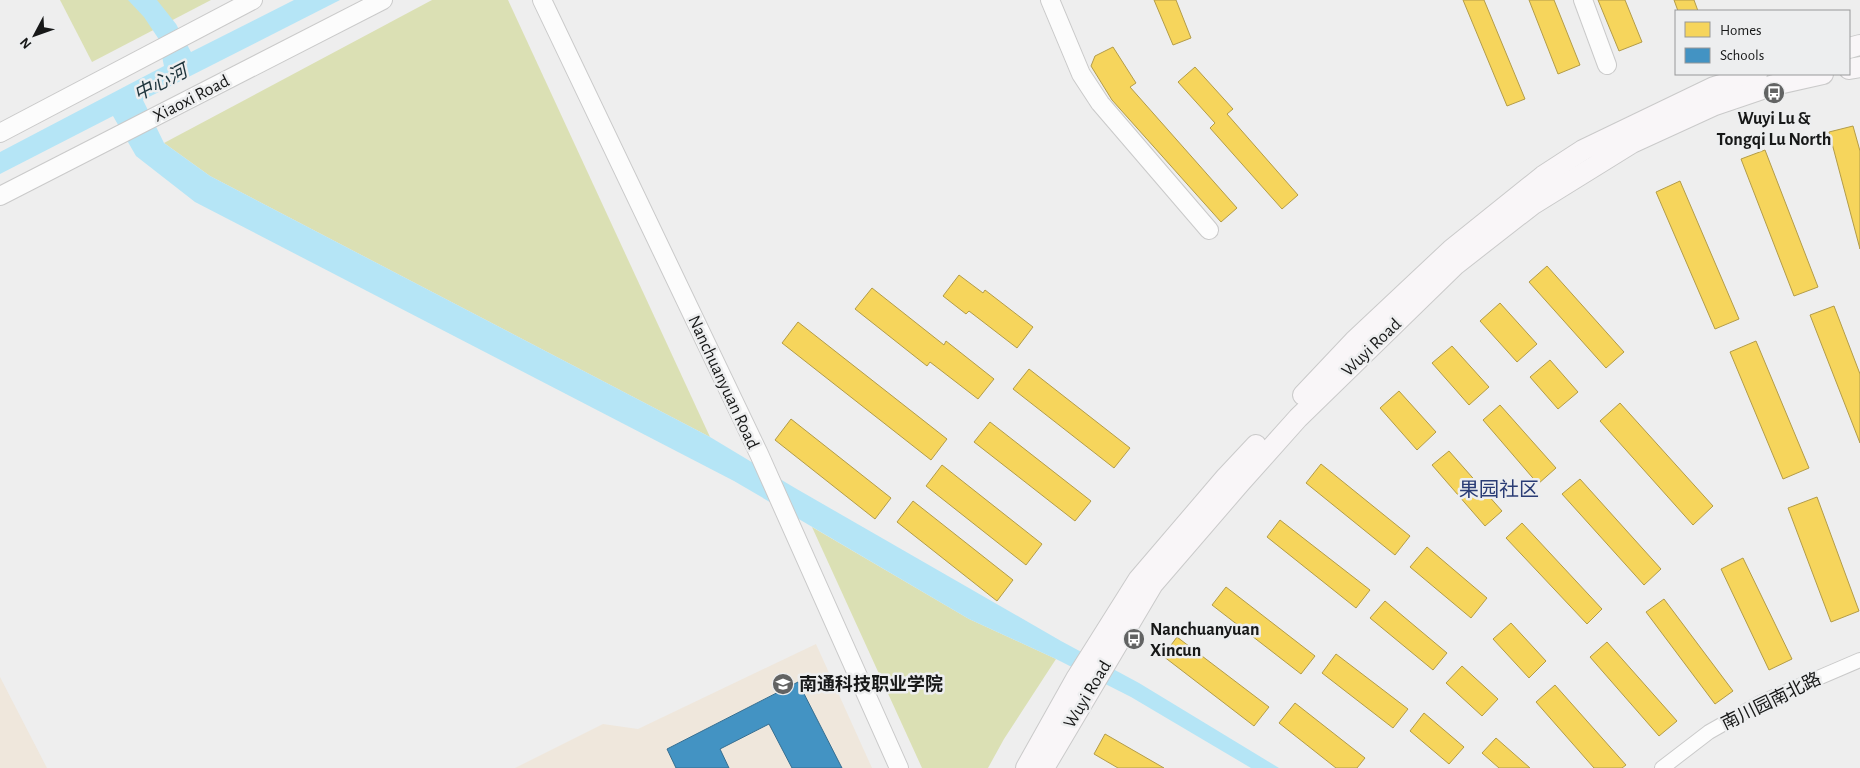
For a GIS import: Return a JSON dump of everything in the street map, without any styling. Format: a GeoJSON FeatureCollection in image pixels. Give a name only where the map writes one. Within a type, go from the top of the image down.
{"type":"FeatureCollection","features":[{"type":"Feature","properties":{"kind":"main road","name":"Wuyi Road"},"geometry":{"type":"LineString","coordinates":[[1100,656],[1138,580],[1226,477],[1354,341],[1452,249],[1543,176],[1583,150],[1714,87],[1754,75]]}},
{"type":"Feature","properties":{"kind":"main road","name":"Wuyi Road"},"geometry":{"type":"LineString","coordinates":[[1026,768],[1100,656],[1153,584],[1240,483],[1305,412],[1455,265],[1532,205],[1632,143],[1715,105],[1774,85],[1819,75]]}},
{"type":"Feature","properties":{"kind":"main road","name":"Wuyi Road"},"geometry":{"type":"LineString","coordinates":[[1044,768],[1084,682]]}},
{"type":"Feature","properties":{"kind":"street"},"geometry":{"type":"LineString","coordinates":[[0,133],[254,0]]}},
{"type":"Feature","properties":{"kind":"street","name":"Xiaoxi Road"},"geometry":{"type":"LineString","coordinates":[[0,196],[382,0]]}},
{"type":"Feature","properties":{"kind":"street","name":"Nanchuanyuan Road"},"geometry":{"type":"LineString","coordinates":[[542,0],[759,454],[899,768]]}},
{"type":"Feature","properties":{"kind":"street"},"geometry":{"type":"LineString","coordinates":[[1050,0],[1081,74],[1100,104],[1209,230]]}},
{"type":"Feature","properties":{"kind":"street"},"geometry":{"type":"LineString","coordinates":[[1583,0],[1608,65]]}},
{"type":"Feature","properties":{"kind":"street","name":"南川园南北路"},"geometry":{"type":"LineString","coordinates":[[1662,768],[1709,732],[1762,702],[1860,660]]}},
{"type":"Feature","properties":{"kind":"shaded area","name":"南通科技职业学院"},"geometry":{"type":"Polygon","coordinates":[[[816,644],[872,768],[515,768],[603,724],[638,729],[816,644]]]}},
{"type":"Feature","properties":{"kind":"shaded area"},"geometry":{"type":"Polygon","coordinates":[[[0,677],[47,768],[0,768],[0,677]]]}},
{"type":"Feature","properties":{"kind":"green space"},"geometry":{"type":"Polygon","coordinates":[[[60,0],[211,0],[92,62],[60,0]]]}},
{"type":"Feature","properties":{"kind":"green space"},"geometry":{"type":"Polygon","coordinates":[[[432,0],[508,0],[710,437],[210,176],[164,143],[432,0]]]}},
{"type":"Feature","properties":{"kind":"green space"},"geometry":{"type":"Polygon","coordinates":[[[812,527],[969,619],[1056,659],[1004,739],[988,768],[922,768],[812,527]]]}},
{"type":"Feature","properties":{"kind":"water","name":"中心河"},"geometry":{"type":"Polygon","coordinates":[[[128,0],[157,0],[176,24],[191,52],[294,0],[340,0],[143,100],[164,143],[210,176],[710,437],[1061,641],[1139,683],[1279,768],[1251,768],[1131,697],[1056,659],[969,619],[734,481],[195,202],[136,156],[113,116],[0,174],[0,152],[164,66],[158,38],[144,17],[128,0]]]}},
{"type":"Feature","properties":{"kind":"building: Homes"},"geometry":{"type":"Polygon","coordinates":[[[1154,0],[1176,0],[1191,38],[1173,45],[1154,0]]]}},
{"type":"Feature","properties":{"kind":"building: Homes"},"geometry":{"type":"Polygon","coordinates":[[[1463,0],[1484,0],[1525,99],[1507,106],[1463,0]]]}},
{"type":"Feature","properties":{"kind":"building: Homes"},"geometry":{"type":"Polygon","coordinates":[[[1529,0],[1554,0],[1580,65],[1558,74],[1529,0]]]}},
{"type":"Feature","properties":{"kind":"building: Homes"},"geometry":{"type":"Polygon","coordinates":[[[1598,0],[1625,0],[1642,42],[1619,51],[1598,0]]]}},
{"type":"Feature","properties":{"kind":"building: Homes"},"geometry":{"type":"Polygon","coordinates":[[[1674,0],[1694,0],[1698,10],[1678,10],[1674,0]]]}},
{"type":"Feature","properties":{"kind":"building: Homes"},"geometry":{"type":"Polygon","coordinates":[[[1113,47],[1136,83],[1130,87],[1237,208],[1221,222],[1112,100],[1091,66],[1095,56],[1113,47]]]}},
{"type":"Feature","properties":{"kind":"building: Homes"},"geometry":{"type":"Polygon","coordinates":[[[1195,67],[1233,109],[1227,114],[1298,195],[1282,209],[1210,128],[1215,123],[1178,82],[1195,67]]]}},
{"type":"Feature","properties":{"kind":"building: Homes"},"geometry":{"type":"Polygon","coordinates":[[[1853,126],[1860,151],[1860,249],[1829,132],[1853,126]]]}},
{"type":"Feature","properties":{"kind":"building: Homes"},"geometry":{"type":"Polygon","coordinates":[[[1765,150],[1818,287],[1794,296],[1741,159],[1765,150]]]}},
{"type":"Feature","properties":{"kind":"building: Homes"},"geometry":{"type":"Polygon","coordinates":[[[1680,181],[1739,319],[1715,329],[1656,192],[1680,181]]]}},
{"type":"Feature","properties":{"kind":"building: Homes"},"geometry":{"type":"Polygon","coordinates":[[[1547,266],[1624,352],[1606,368],[1529,282],[1547,266]]]}},
{"type":"Feature","properties":{"kind":"building: Homes"},"geometry":{"type":"Polygon","coordinates":[[[959,275],[983,293],[985,290],[1033,327],[1017,348],[969,311],[966,314],[943,296],[959,275]]]}},
{"type":"Feature","properties":{"kind":"building: Homes"},"geometry":{"type":"Polygon","coordinates":[[[872,288],[944,345],[946,341],[994,379],[978,399],[930,362],[927,366],[855,309],[872,288]]]}},
{"type":"Feature","properties":{"kind":"building: Homes"},"geometry":{"type":"Polygon","coordinates":[[[1500,303],[1537,344],[1517,362],[1480,321],[1500,303]]]}},
{"type":"Feature","properties":{"kind":"building: Homes"},"geometry":{"type":"Polygon","coordinates":[[[1834,306],[1860,374],[1860,443],[1810,315],[1834,306]]]}},
{"type":"Feature","properties":{"kind":"building: Homes"},"geometry":{"type":"Polygon","coordinates":[[[798,322],[947,439],[931,460],[782,343],[798,322]]]}},
{"type":"Feature","properties":{"kind":"building: Homes"},"geometry":{"type":"Polygon","coordinates":[[[1756,341],[1809,468],[1783,479],[1730,352],[1756,341]]]}},
{"type":"Feature","properties":{"kind":"building: Homes"},"geometry":{"type":"Polygon","coordinates":[[[1452,346],[1489,387],[1469,405],[1432,363],[1452,346]]]}},
{"type":"Feature","properties":{"kind":"building: Homes"},"geometry":{"type":"Polygon","coordinates":[[[1550,360],[1578,392],[1558,409],[1530,377],[1550,360]]]}},
{"type":"Feature","properties":{"kind":"building: Homes"},"geometry":{"type":"Polygon","coordinates":[[[1029,369],[1130,448],[1114,468],[1013,389],[1029,369]]]}},
{"type":"Feature","properties":{"kind":"building: Homes"},"geometry":{"type":"Polygon","coordinates":[[[1399,391],[1436,432],[1417,450],[1380,408],[1399,391]]]}},
{"type":"Feature","properties":{"kind":"building: Homes"},"geometry":{"type":"Polygon","coordinates":[[[1620,403],[1713,506],[1693,525],[1600,421],[1620,403]]]}},
{"type":"Feature","properties":{"kind":"building: Homes"},"geometry":{"type":"Polygon","coordinates":[[[1500,405],[1556,468],[1538,484],[1483,420],[1500,405]]]}},
{"type":"Feature","properties":{"kind":"building: Homes"},"geometry":{"type":"Polygon","coordinates":[[[791,419],[891,498],[875,519],[775,440],[791,419]]]}},
{"type":"Feature","properties":{"kind":"building: Homes"},"geometry":{"type":"Polygon","coordinates":[[[990,422],[1091,501],[1075,521],[974,442],[990,422]]]}},
{"type":"Feature","properties":{"kind":"building: Homes"},"geometry":{"type":"Polygon","coordinates":[[[1449,451],[1502,511],[1485,526],[1432,465],[1449,451]]]}},
{"type":"Feature","properties":{"kind":"building: Homes"},"geometry":{"type":"Polygon","coordinates":[[[1321,464],[1410,536],[1395,555],[1306,483],[1321,464]]]}},
{"type":"Feature","properties":{"kind":"building: Homes"},"geometry":{"type":"Polygon","coordinates":[[[942,465],[1042,544],[1026,565],[926,486],[942,465]]]}},
{"type":"Feature","properties":{"kind":"building: Homes"},"geometry":{"type":"Polygon","coordinates":[[[1580,479],[1661,569],[1644,585],[1562,494],[1580,479]]]}},
{"type":"Feature","properties":{"kind":"building: Homes"},"geometry":{"type":"Polygon","coordinates":[[[1817,497],[1859,611],[1831,622],[1788,508],[1817,497]]]}},
{"type":"Feature","properties":{"kind":"building: Homes"},"geometry":{"type":"Polygon","coordinates":[[[913,501],[1013,580],[997,601],[897,522],[913,501]]]}},
{"type":"Feature","properties":{"kind":"building: Homes"},"geometry":{"type":"Polygon","coordinates":[[[1280,520],[1370,590],[1356,608],[1267,537],[1280,520]]]}},
{"type":"Feature","properties":{"kind":"building: Homes"},"geometry":{"type":"Polygon","coordinates":[[[1522,523],[1602,609],[1587,624],[1506,538],[1522,523]]]}},
{"type":"Feature","properties":{"kind":"building: Homes"},"geometry":{"type":"Polygon","coordinates":[[[1427,547],[1487,598],[1471,618],[1410,567],[1427,547]]]}},
{"type":"Feature","properties":{"kind":"building: Homes"},"geometry":{"type":"Polygon","coordinates":[[[1743,558],[1792,659],[1769,670],[1721,569],[1743,558]]]}},
{"type":"Feature","properties":{"kind":"building: Homes"},"geometry":{"type":"Polygon","coordinates":[[[1226,587],[1315,656],[1301,674],[1212,605],[1226,587]]]}},
{"type":"Feature","properties":{"kind":"building: Homes"},"geometry":{"type":"Polygon","coordinates":[[[1664,599],[1733,691],[1715,704],[1646,612],[1664,599]]]}},
{"type":"Feature","properties":{"kind":"building: Homes"},"geometry":{"type":"Polygon","coordinates":[[[1385,601],[1447,653],[1433,670],[1370,618],[1385,601]]]}},
{"type":"Feature","properties":{"kind":"building: Homes"},"geometry":{"type":"Polygon","coordinates":[[[1511,623],[1546,661],[1529,678],[1493,639],[1511,623]]]}},
{"type":"Feature","properties":{"kind":"building: Homes"},"geometry":{"type":"Polygon","coordinates":[[[1177,637],[1269,707],[1254,726],[1163,656],[1177,637]]]}},
{"type":"Feature","properties":{"kind":"building: Homes"},"geometry":{"type":"Polygon","coordinates":[[[1607,642],[1677,721],[1659,736],[1590,657],[1607,642]]]}},
{"type":"Feature","properties":{"kind":"building: Homes"},"geometry":{"type":"Polygon","coordinates":[[[1336,654],[1408,709],[1393,728],[1322,673],[1336,654]]]}},
{"type":"Feature","properties":{"kind":"building: Homes"},"geometry":{"type":"Polygon","coordinates":[[[1462,666],[1498,699],[1482,716],[1446,683],[1462,666]]]}},
{"type":"Feature","properties":{"kind":"building: Homes"},"geometry":{"type":"Polygon","coordinates":[[[1555,685],[1626,765],[1622,768],[1594,768],[1536,702],[1555,685]]]}},
{"type":"Feature","properties":{"kind":"building: Homes"},"geometry":{"type":"Polygon","coordinates":[[[1295,703],[1365,758],[1357,768],[1336,768],[1279,723],[1295,703]]]}},
{"type":"Feature","properties":{"kind":"building: Homes"},"geometry":{"type":"Polygon","coordinates":[[[1424,713],[1464,747],[1449,764],[1410,731],[1424,713]]]}},
{"type":"Feature","properties":{"kind":"building: Homes"},"geometry":{"type":"Polygon","coordinates":[[[1105,734],[1164,768],[1118,768],[1094,754],[1105,734]]]}},
{"type":"Feature","properties":{"kind":"building: Homes"},"geometry":{"type":"Polygon","coordinates":[[[1496,738],[1530,768],[1499,768],[1482,753],[1496,738]]]}},
{"type":"Feature","properties":{"kind":"building: Schools"},"geometry":{"type":"Polygon","coordinates":[[[798,682],[842,768],[792,768],[769,724],[720,749],[729,768],[676,768],[667,749],[798,682]]]}},
{"type":"Feature","properties":{"kind":"place","name":"Wuyi Lu & Tongqi Lu North"},"geometry":{"type":"Point","coordinates":[1774,93]}},
{"type":"Feature","properties":{"kind":"place","name":"Nanchuanyuan Xincun"},"geometry":{"type":"Point","coordinates":[1134,639]}},
{"type":"Feature","properties":{"kind":"place","name":"南通科技职业学院"},"geometry":{"type":"Point","coordinates":[783,684]}},
{"type":"Feature","properties":{"kind":"district","name":"果园社区"},"geometry":{"type":"Point","coordinates":[1499,489]}}]}
